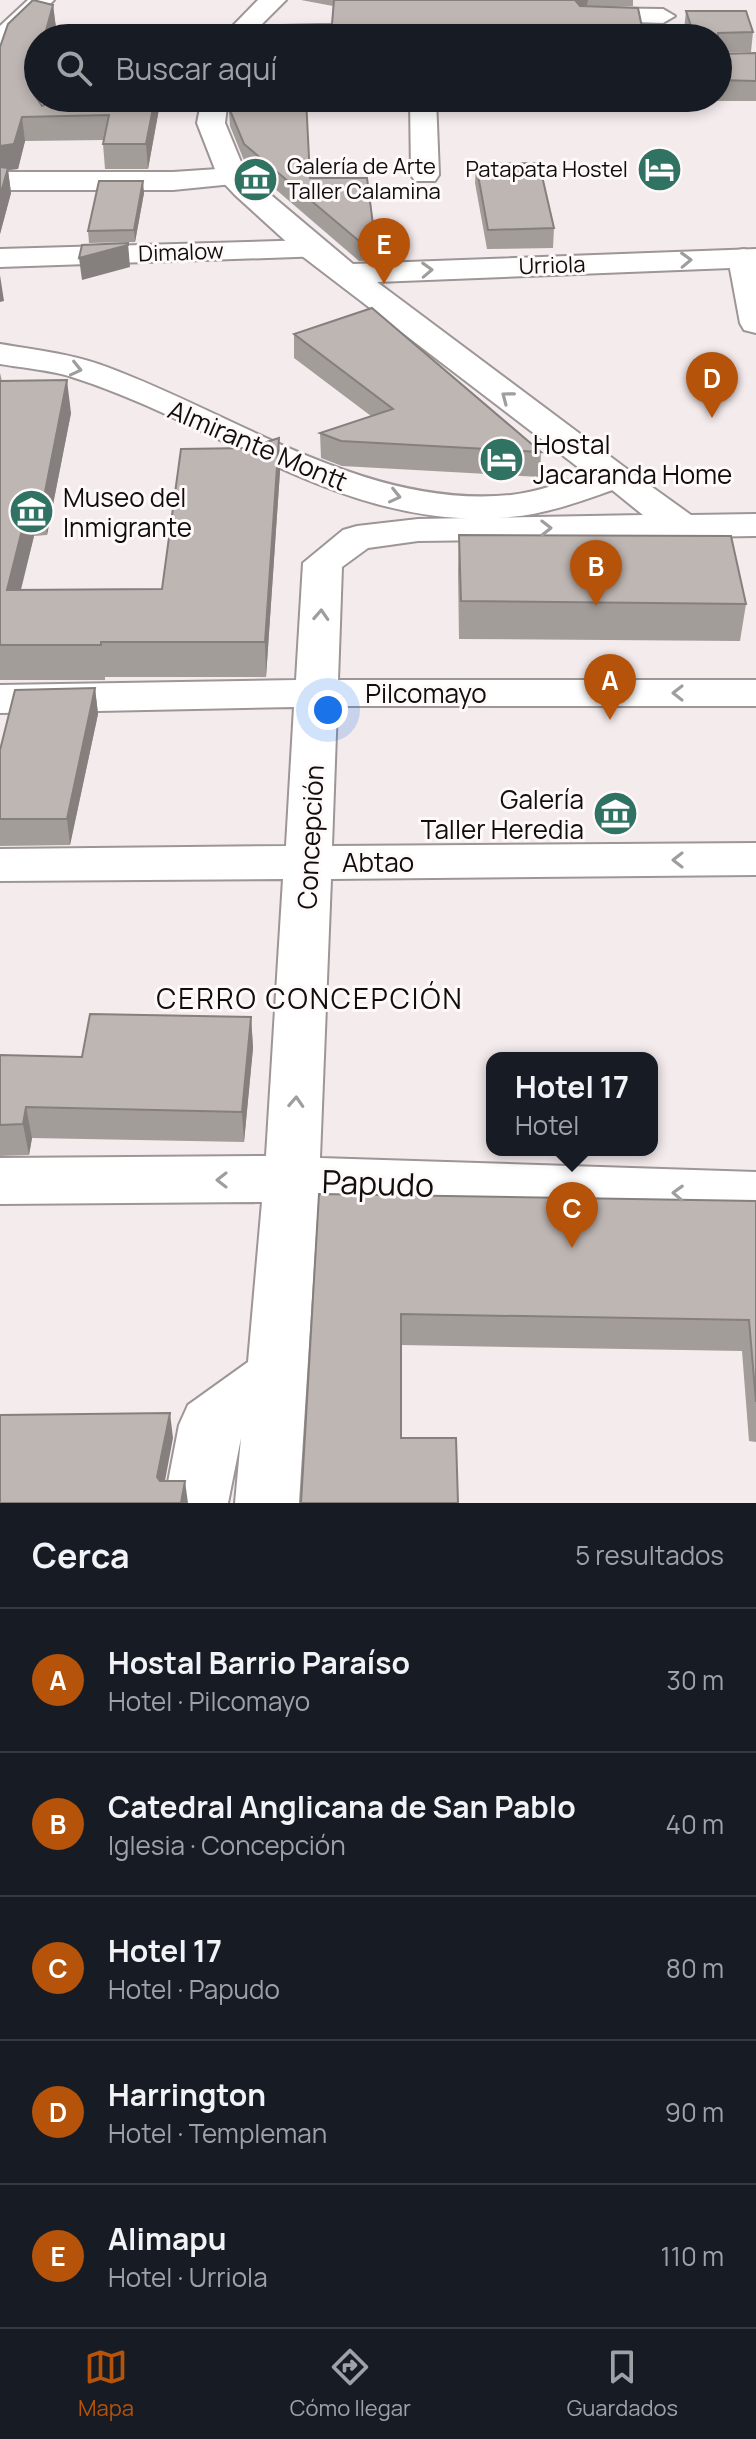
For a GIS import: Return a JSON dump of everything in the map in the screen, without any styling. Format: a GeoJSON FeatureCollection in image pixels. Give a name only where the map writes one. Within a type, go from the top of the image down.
{"type":"FeatureCollection","features":[{"type":"Feature","properties":{"kind":"street"},"geometry":{"type":"LineString","coordinates":[[0,40],[42,0]]}},
{"type":"Feature","properties":{"kind":"street"},"geometry":{"type":"LineString","coordinates":[[246,24],[274,0]]}},
{"type":"Feature","properties":{"kind":"street"},"geometry":{"type":"LineString","coordinates":[[588,15],[662,18]]}},
{"type":"Feature","properties":{"kind":"street"},"geometry":{"type":"LineString","coordinates":[[213,112],[211,123],[233,177],[313,249],[681,525]]}},
{"type":"Feature","properties":{"kind":"street"},"geometry":{"type":"LineString","coordinates":[[423,112],[425,175]]}},
{"type":"Feature","properties":{"kind":"street"},"geometry":{"type":"LineString","coordinates":[[0,181],[173,181],[233,177]]}},
{"type":"Feature","properties":{"kind":"street","name":"Dimalow"},"geometry":{"type":"LineString","coordinates":[[0,258],[313,249]]}},
{"type":"Feature","properties":{"kind":"street"},"geometry":{"type":"LineString","coordinates":[[750,258],[756,323]]}},
{"type":"Feature","properties":{"kind":"street","name":"Urriola"},"geometry":{"type":"LineString","coordinates":[[349,274],[750,258]]}},
{"type":"Feature","properties":{"kind":"street","name":"Almirante Montt"},"geometry":{"type":"LineString","coordinates":[[0,354],[94,374],[324,477],[401,499],[499,507],[575,491],[614,477]]}},
{"type":"Feature","properties":{"kind":"street","name":"Concepción"},"geometry":{"type":"LineString","coordinates":[[267,1503],[292,1180],[323,563],[357,538],[418,530],[756,525]]}},
{"type":"Feature","properties":{"kind":"street","name":"Pilcomayo"},"geometry":{"type":"LineString","coordinates":[[0,699],[317,693],[756,693]]}},
{"type":"Feature","properties":{"kind":"street","name":"Abtao"},"geometry":{"type":"LineString","coordinates":[[0,865],[756,859]]}},
{"type":"Feature","properties":{"kind":"street","name":"Papudo"},"geometry":{"type":"LineString","coordinates":[[0,1181],[292,1180],[756,1195]]}},
{"type":"Feature","properties":{"kind":"street"},"geometry":{"type":"LineString","coordinates":[[196,1503],[210,1425],[276,1376]]}},
{"type":"Feature","properties":{"kind":"building"},"geometry":{"type":"Polygon","coordinates":[[[33,0],[53,5],[48,24],[24,24],[24,112],[152,112],[146,144],[103,144],[109,115],[22,117],[14,144],[0,146],[0,47],[8,24],[33,0]]]}},
{"type":"Feature","properties":{"kind":"building"},"geometry":{"type":"Polygon","coordinates":[[[334,0],[575,0],[580,6],[638,8],[641,24],[332,24],[334,0]]]}},
{"type":"Feature","properties":{"kind":"building"},"geometry":{"type":"Polygon","coordinates":[[[686,11],[746,11],[753,32],[732,33],[732,24],[690,24],[686,11]]]}},
{"type":"Feature","properties":{"kind":"building"},"geometry":{"type":"Polygon","coordinates":[[[756,53],[756,81],[732,80],[732,54],[756,53]]]}},
{"type":"Feature","properties":{"kind":"building"},"geometry":{"type":"Polygon","coordinates":[[[231,112],[307,112],[310,178],[367,178],[375,240],[359,241],[244,144],[231,112]]]}},
{"type":"Feature","properties":{"kind":"building"},"geometry":{"type":"Polygon","coordinates":[[[539,163],[554,228],[488,230],[476,164],[539,163]]]}},
{"type":"Feature","properties":{"kind":"building"},"geometry":{"type":"Polygon","coordinates":[[[0,167],[8,168],[0,196],[0,167]]]}},
{"type":"Feature","properties":{"kind":"building"},"geometry":{"type":"Polygon","coordinates":[[[99,181],[143,181],[134,230],[88,231],[99,181]]]}},
{"type":"Feature","properties":{"kind":"building"},"geometry":{"type":"Polygon","coordinates":[[[82,245],[128,245],[79,258],[82,245]]]}},
{"type":"Feature","properties":{"kind":"building"},"geometry":{"type":"Polygon","coordinates":[[[372,308],[541,452],[341,441],[320,433],[393,409],[294,334],[372,308]]]}},
{"type":"Feature","properties":{"kind":"building"},"geometry":{"type":"Polygon","coordinates":[[[67,380],[43,502],[29,502],[7,590],[162,589],[181,449],[248,448],[279,438],[265,642],[0,645],[0,381],[67,380]]]}},
{"type":"Feature","properties":{"kind":"building"},"geometry":{"type":"Polygon","coordinates":[[[459,535],[731,536],[746,604],[461,601],[459,535]]]}},
{"type":"Feature","properties":{"kind":"building"},"geometry":{"type":"Polygon","coordinates":[[[95,688],[67,819],[0,819],[0,750],[15,690],[95,688]]]}},
{"type":"Feature","properties":{"kind":"building"},"geometry":{"type":"Polygon","coordinates":[[[90,1014],[251,1017],[242,1112],[26,1107],[23,1124],[0,1125],[0,1055],[82,1057],[90,1014]]]}},
{"type":"Feature","properties":{"kind":"building"},"geometry":{"type":"Polygon","coordinates":[[[319,1194],[756,1201],[756,1402],[749,1320],[401,1314],[401,1438],[456,1438],[458,1503],[301,1503],[319,1194]]]}},
{"type":"Feature","properties":{"kind":"building"},"geometry":{"type":"Polygon","coordinates":[[[170,1413],[157,1477],[160,1481],[185,1481],[181,1503],[0,1503],[0,1415],[170,1413]]]}},
{"type":"Feature","properties":{"kind":"place","name":"Patapata Hostel"},"geometry":{"type":"Point","coordinates":[659,169]}},
{"type":"Feature","properties":{"kind":"place","name":"Galería de Arte Taller Calamina"},"geometry":{"type":"Point","coordinates":[256,179]}},
{"type":"Feature","properties":{"kind":"place","name":"Alimapu"},"geometry":{"type":"Point","coordinates":[384,284]}},
{"type":"Feature","properties":{"kind":"place","name":"Harrington"},"geometry":{"type":"Point","coordinates":[712,418]}},
{"type":"Feature","properties":{"kind":"place","name":"Hostal Jacaranda Home"},"geometry":{"type":"Point","coordinates":[502,459]}},
{"type":"Feature","properties":{"kind":"place","name":"Museo del Inmigrante"},"geometry":{"type":"Point","coordinates":[32,512]}},
{"type":"Feature","properties":{"kind":"place","name":"Catedral Anglicana de San Pablo"},"geometry":{"type":"Point","coordinates":[596,606]}},
{"type":"Feature","properties":{"kind":"place","name":"Hostal Barrio Paraíso"},"geometry":{"type":"Point","coordinates":[610,720]}},
{"type":"Feature","properties":{"kind":"place","name":"Galería Taller Heredia"},"geometry":{"type":"Point","coordinates":[615,814]}},
{"type":"Feature","properties":{"kind":"place","name":"Hotel 17"},"geometry":{"type":"Point","coordinates":[572,1248]}},
{"type":"Feature","properties":{"kind":"district","name":"CERRO CONCEPCIÓN"},"geometry":{"type":"Point","coordinates":[310,998]}}]}
